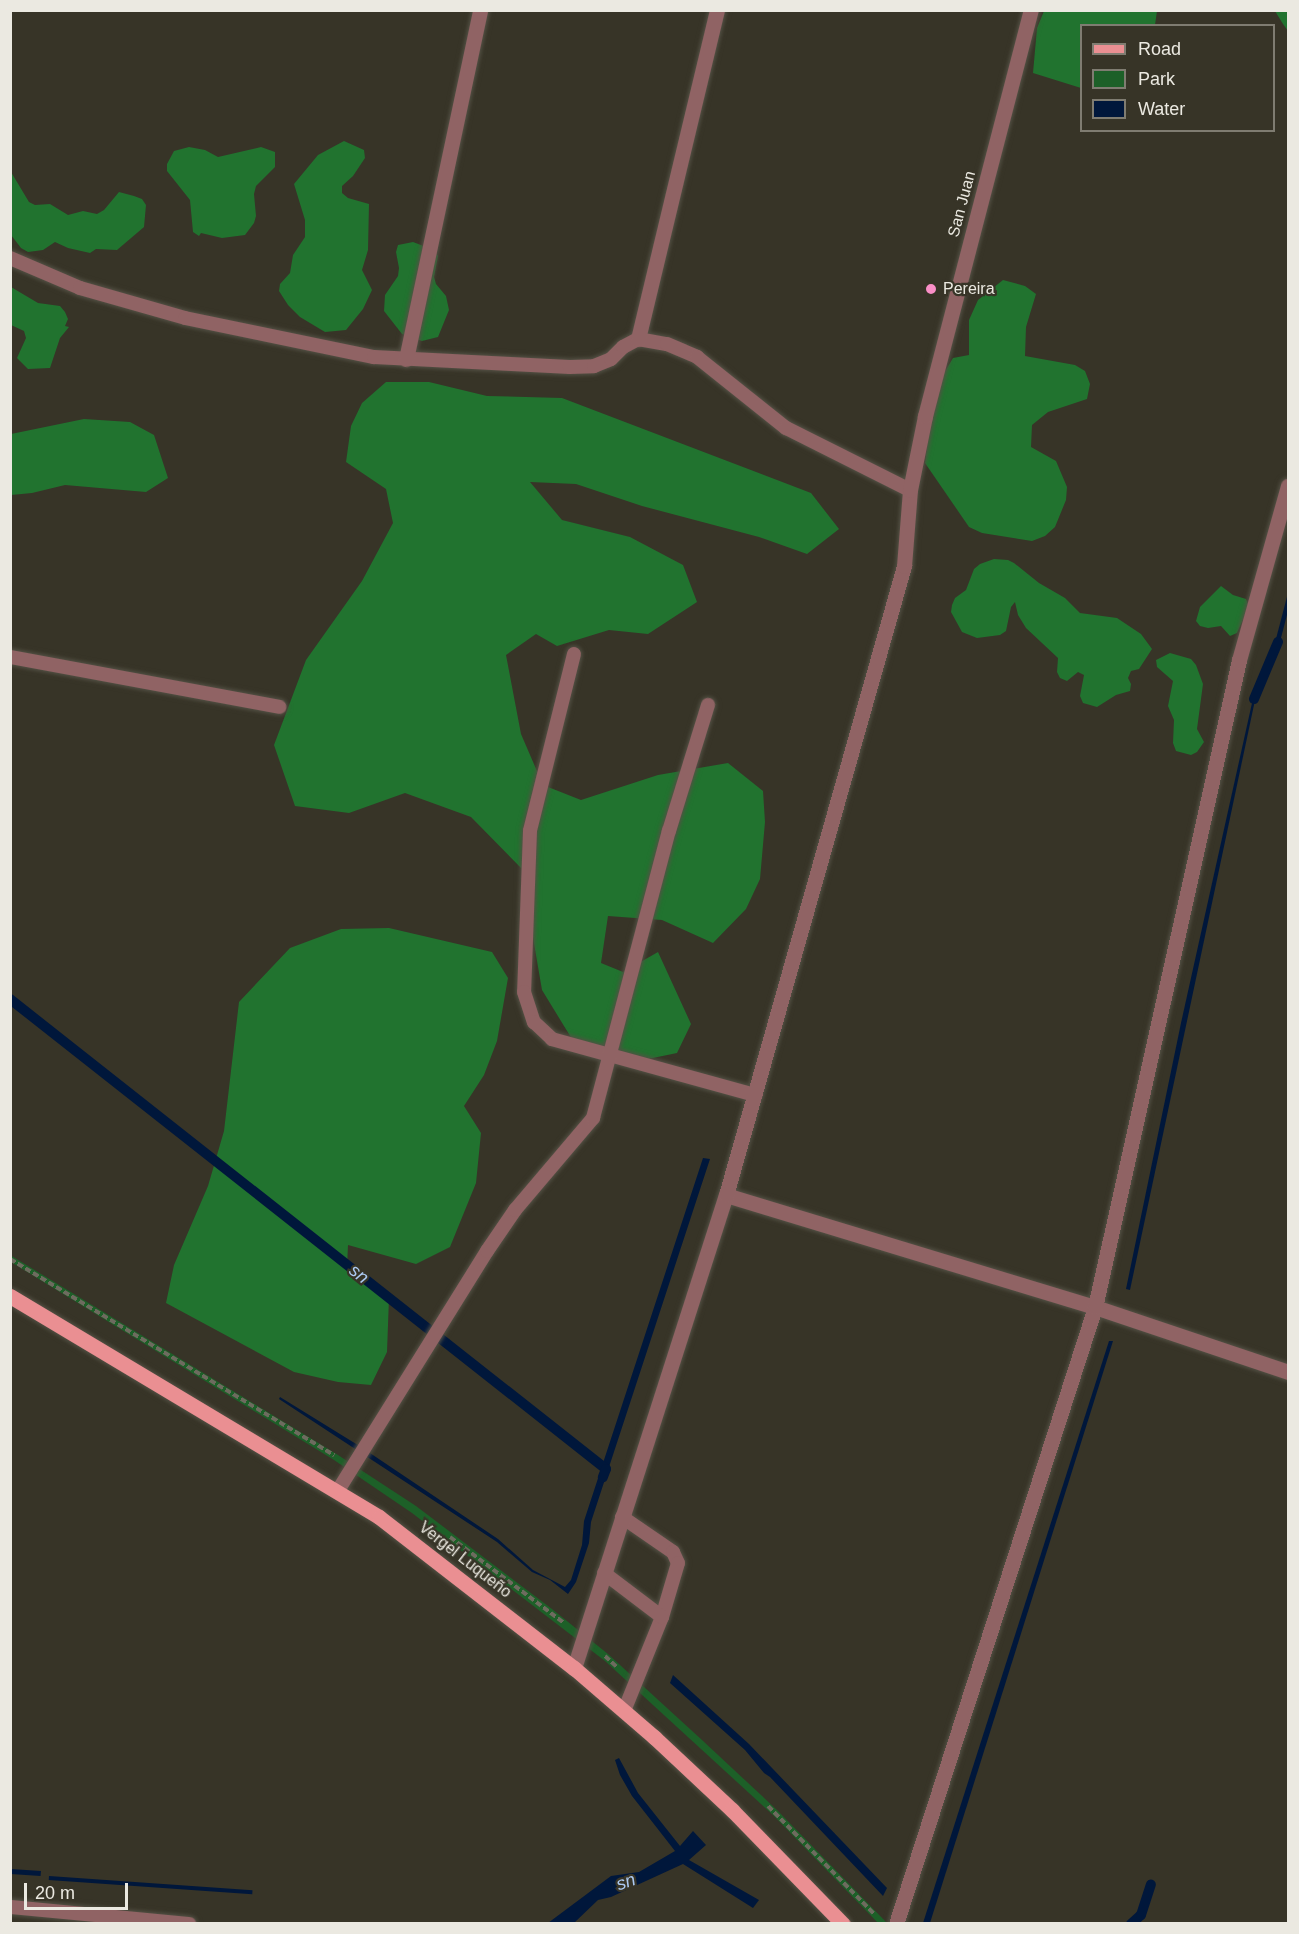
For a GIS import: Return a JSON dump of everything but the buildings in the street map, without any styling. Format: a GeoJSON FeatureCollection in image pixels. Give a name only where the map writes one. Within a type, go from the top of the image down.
{"type":"FeatureCollection","features":[{"type":"Feature","properties":{"kind":"main road","name":"Vergel Luqueño"},"geometry":{"type":"LineString","coordinates":[[10,1296],[379,1517],[574,1668],[624,1711],[732,1810],[843,1923]]}},
{"type":"Feature","properties":{"kind":"street"},"geometry":{"type":"LineString","coordinates":[[406,359],[480,10]]}},
{"type":"Feature","properties":{"kind":"street"},"geometry":{"type":"LineString","coordinates":[[638,339],[717,10]]}},
{"type":"Feature","properties":{"kind":"street","name":"San Juan"},"geometry":{"type":"LineString","coordinates":[[574,1668],[726,1195],[904,566],[910,490],[927,406],[1030,10]]}},
{"type":"Feature","properties":{"kind":"street"},"geometry":{"type":"LineString","coordinates":[[896,1923],[1095,1307],[1239,660],[1288,486]]}},
{"type":"Feature","properties":{"kind":"street"},"geometry":{"type":"LineString","coordinates":[[726,1195],[1095,1307],[1288,1372]]}},
{"type":"Feature","properties":{"kind":"lane"},"geometry":{"type":"LineString","coordinates":[[10,258],[80,288],[184,318],[374,357],[521,366],[594,366],[611,359],[623,347],[638,339],[667,344],[697,357],[786,428],[910,490]]}},
{"type":"Feature","properties":{"kind":"lane"},"geometry":{"type":"LineString","coordinates":[[574,654],[530,831],[524,992],[534,1022],[552,1039],[755,1095]]}},
{"type":"Feature","properties":{"kind":"lane"},"geometry":{"type":"LineString","coordinates":[[10,657],[279,707]]}},
{"type":"Feature","properties":{"kind":"lane"},"geometry":{"type":"LineString","coordinates":[[337,1492],[515,1210],[593,1118],[669,831],[708,705]]}},
{"type":"Feature","properties":{"kind":"lane"},"geometry":{"type":"LineString","coordinates":[[622,1517],[677,1556],[678,1563],[662,1617],[624,1711]]}},
{"type":"Feature","properties":{"kind":"lane"},"geometry":{"type":"LineString","coordinates":[[604,1573],[662,1617]]}},
{"type":"Feature","properties":{"kind":"lane"},"geometry":{"type":"LineString","coordinates":[[10,1907],[189,1923]]}},
{"type":"Feature","properties":{"kind":"green space"},"geometry":{"type":"Polygon","coordinates":[[[1044,10],[1157,11],[1155,24],[1080,24],[1080,88],[1033,73],[1037,28],[1044,10]]]}},
{"type":"Feature","properties":{"kind":"green space"},"geometry":{"type":"Polygon","coordinates":[[[1275,11],[1288,11],[1288,31],[1283,24],[1275,11]]]}},
{"type":"Feature","properties":{"kind":"green space"},"geometry":{"type":"Polygon","coordinates":[[[344,141],[364,150],[365,158],[353,176],[342,186],[342,193],[348,198],[369,204],[368,250],[362,270],[372,290],[363,309],[346,330],[325,332],[300,317],[279,291],[280,284],[290,273],[293,255],[305,237],[305,220],[294,184],[318,155],[344,141]]]}},
{"type":"Feature","properties":{"kind":"green space"},"geometry":{"type":"Polygon","coordinates":[[[189,147],[205,150],[218,157],[261,147],[275,152],[275,167],[256,186],[254,194],[256,216],[245,235],[222,238],[201,233],[199,236],[193,232],[190,200],[167,171],[167,164],[174,151],[189,147]]]}},
{"type":"Feature","properties":{"kind":"green space"},"geometry":{"type":"Polygon","coordinates":[[[11,172],[29,202],[35,205],[50,204],[68,215],[83,211],[97,214],[104,210],[119,192],[142,199],[146,205],[144,227],[117,250],[96,249],[90,253],[68,248],[55,242],[43,250],[28,252],[21,248],[11,235],[11,172]]]}},
{"type":"Feature","properties":{"kind":"green space"},"geometry":{"type":"Polygon","coordinates":[[[413,242],[434,250],[438,256],[434,277],[436,284],[446,296],[449,310],[438,337],[422,341],[402,334],[384,311],[385,295],[398,276],[396,252],[398,245],[413,242]]]}},
{"type":"Feature","properties":{"kind":"green space"},"geometry":{"type":"Polygon","coordinates":[[[1003,280],[1025,286],[1036,294],[1026,327],[1025,356],[1075,365],[1085,371],[1090,384],[1087,399],[1048,412],[1032,425],[1031,447],[1056,461],[1067,487],[1066,500],[1055,527],[1045,536],[1032,541],[982,533],[969,527],[925,463],[931,409],[941,378],[953,358],[969,355],[969,320],[978,300],[1003,280]]]}},
{"type":"Feature","properties":{"kind":"green space"},"geometry":{"type":"Polygon","coordinates":[[[11,287],[38,303],[60,306],[65,312],[68,319],[65,326],[69,327],[60,338],[50,368],[28,369],[17,358],[26,338],[24,331],[11,325],[11,287]]]}},
{"type":"Feature","properties":{"kind":"green space"},"geometry":{"type":"Polygon","coordinates":[[[386,382],[429,382],[487,396],[562,398],[811,493],[839,529],[807,554],[759,537],[642,506],[576,484],[530,482],[562,520],[630,537],[683,565],[697,602],[648,634],[609,630],[557,646],[536,634],[506,655],[521,734],[543,785],[581,800],[658,775],[728,763],[763,791],[765,822],[760,879],[746,909],[713,943],[662,920],[608,916],[601,963],[623,972],[658,952],[691,1024],[677,1053],[648,1059],[575,1044],[542,990],[521,868],[471,817],[405,793],[349,813],[295,806],[274,745],[306,660],[362,581],[393,523],[386,489],[346,462],[351,426],[362,403],[386,382]]]}},
{"type":"Feature","properties":{"kind":"green space"},"geometry":{"type":"Polygon","coordinates":[[[84,419],[130,422],[154,435],[168,478],[146,492],[65,485],[32,493],[11,495],[11,434],[84,419]]]}},
{"type":"Feature","properties":{"kind":"green space"},"geometry":{"type":"Polygon","coordinates":[[[994,559],[1014,563],[1039,583],[1065,598],[1080,613],[1117,618],[1141,634],[1152,649],[1139,669],[1131,671],[1128,678],[1131,684],[1130,691],[1116,695],[1097,707],[1083,703],[1080,696],[1084,675],[1078,672],[1067,681],[1060,678],[1057,672],[1058,658],[1026,628],[1018,615],[1015,602],[1011,607],[1006,631],[1000,635],[977,638],[962,632],[951,612],[955,598],[966,590],[974,569],[994,559]]]}},
{"type":"Feature","properties":{"kind":"green space"},"geometry":{"type":"Polygon","coordinates":[[[1221,586],[1233,595],[1246,599],[1249,606],[1237,633],[1230,636],[1221,626],[1208,628],[1200,626],[1196,621],[1200,607],[1221,586]]]}},
{"type":"Feature","properties":{"kind":"green space"},"geometry":{"type":"Polygon","coordinates":[[[1170,653],[1191,659],[1196,665],[1203,684],[1197,729],[1204,742],[1197,752],[1191,755],[1176,751],[1173,743],[1174,720],[1168,706],[1173,681],[1157,667],[1156,660],[1170,653]]]}},
{"type":"Feature","properties":{"kind":"green space"},"geometry":{"type":"Polygon","coordinates":[[[389,928],[492,952],[508,978],[497,1041],[484,1075],[464,1106],[481,1133],[476,1183],[450,1247],[416,1264],[348,1245],[347,1268],[389,1298],[387,1352],[371,1385],[338,1382],[294,1372],[166,1303],[174,1265],[208,1186],[224,1131],[239,1002],[290,948],[341,929],[389,928]]]}},
{"type":"Feature","properties":{"kind":"green space"},"geometry":{"type":"Polygon","coordinates":[[[10,1255],[338,1455],[416,1506],[552,1609],[608,1654],[777,1810],[887,1923],[878,1923],[773,1815],[605,1661],[412,1513],[334,1460],[11,1262],[10,1255]]]}},
{"type":"Feature","properties":{"kind":"water"},"geometry":{"type":"Polygon","coordinates":[[[1288,593],[1288,611],[1276,657],[1272,654],[1288,593]]]}},
{"type":"Feature","properties":{"kind":"water"},"geometry":{"type":"Polygon","coordinates":[[[1256,685],[1258,686],[1130,1290],[1126,1289],[1181,1023],[1256,685]]]}},
{"type":"Feature","properties":{"kind":"water"},"geometry":{"type":"Polygon","coordinates":[[[703,1158],[710,1159],[591,1522],[589,1543],[576,1582],[568,1594],[550,1580],[532,1572],[497,1542],[279,1399],[280,1397],[361,1447],[498,1539],[533,1570],[565,1587],[571,1580],[582,1545],[584,1521],[703,1158]]]}},
{"type":"Feature","properties":{"kind":"water"},"geometry":{"type":"Polygon","coordinates":[[[1109,1341],[1113,1341],[930,1923],[923,1923],[1109,1341]]]}},
{"type":"Feature","properties":{"kind":"water"},"geometry":{"type":"Polygon","coordinates":[[[673,1675],[749,1744],[887,1888],[883,1896],[764,1773],[745,1750],[670,1683],[673,1675]]]}},
{"type":"Feature","properties":{"kind":"water"},"geometry":{"type":"Polygon","coordinates":[[[619,1758],[638,1793],[680,1846],[693,1831],[706,1845],[689,1860],[759,1900],[753,1908],[683,1864],[611,1897],[598,1900],[574,1923],[548,1923],[611,1876],[639,1872],[675,1851],[632,1796],[620,1775],[615,1760],[619,1758]]]}},
{"type":"Feature","properties":{"kind":"water"},"geometry":{"type":"Polygon","coordinates":[[[11,1869],[41,1871],[41,1876],[11,1874],[11,1869]]]}},
{"type":"Feature","properties":{"kind":"water"},"geometry":{"type":"Polygon","coordinates":[[[49,1876],[253,1890],[252,1894],[49,1880],[49,1876]]]}},
{"type":"Feature","properties":{"kind":"waterway"},"geometry":{"type":"LineString","coordinates":[[1254,699],[1278,642]]}},
{"type":"Feature","properties":{"kind":"waterway","name":"sn"},"geometry":{"type":"LineString","coordinates":[[10,999],[606,1469],[603,1477]]}},
{"type":"Feature","properties":{"kind":"waterway"},"geometry":{"type":"LineString","coordinates":[[1131,1924],[1141,1915],[1151,1885]]}},
{"type":"Feature","properties":{"kind":"place","name":"Pereira"},"geometry":{"type":"Point","coordinates":[931,289]}}]}
